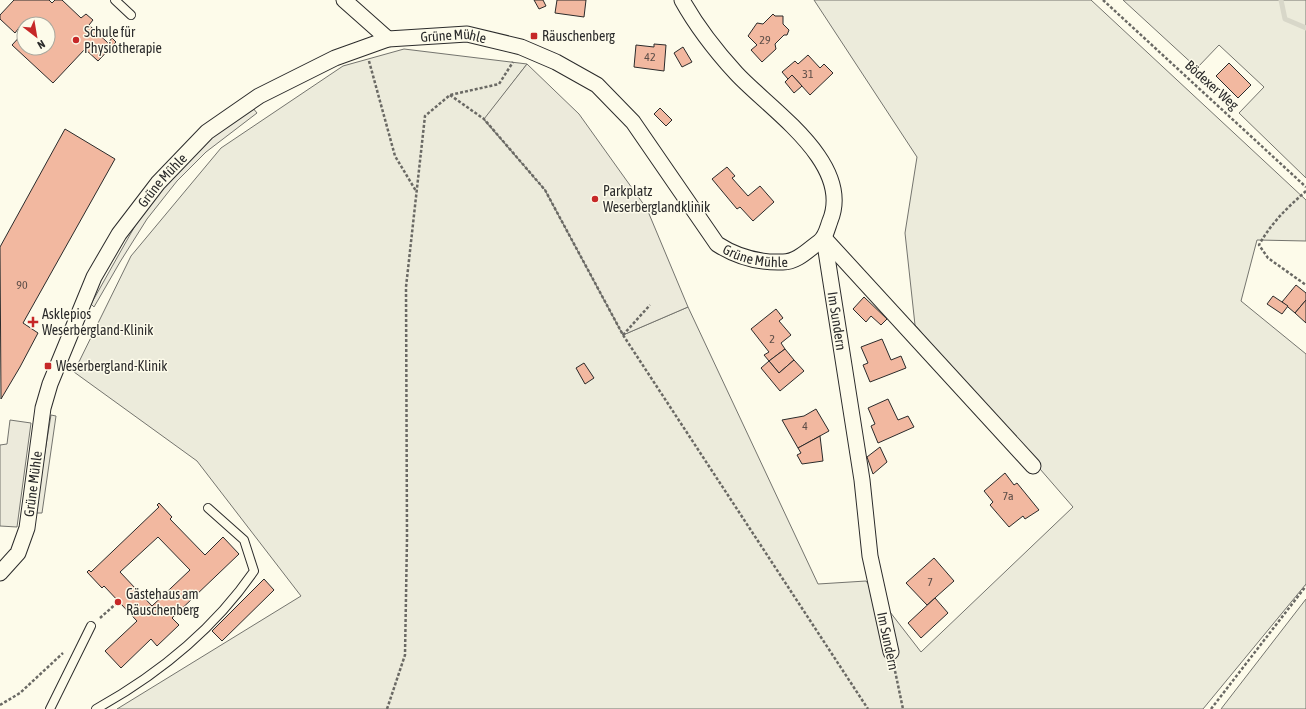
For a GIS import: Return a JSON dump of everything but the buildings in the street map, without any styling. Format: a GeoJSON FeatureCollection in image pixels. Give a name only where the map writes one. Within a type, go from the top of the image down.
{"type":"FeatureCollection","features":[{"type":"Feature","properties":{"kind":"street"},"geometry":{"type":"LineString","coordinates":[[344,0],[388,39]]}},
{"type":"Feature","properties":{"kind":"street"},"geometry":{"type":"LineString","coordinates":[[682,0],[712,46],[737,74],[789,121],[813,147],[833,184],[834,212],[824,238],[1033,466]]}},
{"type":"Feature","properties":{"kind":"street","name":"Grüne Mühle"},"geometry":{"type":"LineString","coordinates":[[0,573],[18,553],[27,528],[43,408],[50,384],[94,277],[119,234],[158,183],[207,132],[259,96],[335,58],[388,39],[467,34],[521,48],[556,62],[598,85],[633,122],[717,244],[732,254],[767,263],[792,262],[824,238]]}},
{"type":"Feature","properties":{"kind":"street","name":"Im Sundern"},"geometry":{"type":"LineString","coordinates":[[824,238],[862,480],[870,556],[891,652]]}},
{"type":"Feature","properties":{"kind":"lane"},"geometry":{"type":"LineString","coordinates":[[115,0],[131,15]]}},
{"type":"Feature","properties":{"kind":"lane"},"geometry":{"type":"LineString","coordinates":[[96,709],[121,695],[196,639],[239,592],[254,571],[244,540],[208,508]]}},
{"type":"Feature","properties":{"kind":"lane"},"geometry":{"type":"LineString","coordinates":[[50,709],[91,626]]}},
{"type":"Feature","properties":{"kind":"path","name":"Bödexer Weg"},"geometry":{"type":"LineString","coordinates":[[1103,0],[1306,187]]}},
{"type":"Feature","properties":{"kind":"path"},"geometry":{"type":"LineString","coordinates":[[387,709],[405,655],[407,538],[406,287],[425,116],[450,94],[499,84],[521,48]]}},
{"type":"Feature","properties":{"kind":"path"},"geometry":{"type":"LineString","coordinates":[[374,80],[395,156],[416,192]]}},
{"type":"Feature","properties":{"kind":"path"},"geometry":{"type":"LineString","coordinates":[[450,94],[484,119],[545,190],[623,335],[868,709]]}},
{"type":"Feature","properties":{"kind":"path"},"geometry":{"type":"LineString","coordinates":[[1306,191],[1284,211],[1266,232],[1260,245],[1268,258],[1306,285]]}},
{"type":"Feature","properties":{"kind":"path"},"geometry":{"type":"LineString","coordinates":[[623,335],[650,305]]}},
{"type":"Feature","properties":{"kind":"path"},"geometry":{"type":"LineString","coordinates":[[1211,709],[1306,586]]}},
{"type":"Feature","properties":{"kind":"path"},"geometry":{"type":"LineString","coordinates":[[91,626],[118,602]]}},
{"type":"Feature","properties":{"kind":"path"},"geometry":{"type":"LineString","coordinates":[[0,705],[20,693],[64,652]]}},
{"type":"Feature","properties":{"kind":"path","name":"Im Sundern"},"geometry":{"type":"LineString","coordinates":[[891,652],[903,709]]}},
{"type":"Feature","properties":{"kind":"shaded area"},"geometry":{"type":"Polygon","coordinates":[[[814,0],[1091,0],[1306,200],[1306,241],[1257,240],[1241,301],[1306,354],[1306,584],[1203,709],[117,709],[301,596],[197,461],[74,372],[131,256],[221,148],[343,66],[404,49],[527,64],[484,120],[545,190],[623,335],[688,307],[818,584],[866,581],[921,652],[1073,507],[915,325],[905,233],[917,157],[814,0]]]}},
{"type":"Feature","properties":{"kind":"shaded area"},"geometry":{"type":"Polygon","coordinates":[[[1123,0],[1306,0],[1306,178],[1239,113],[1264,87],[1219,45],[1197,68],[1123,0]]]}},
{"type":"Feature","properties":{"kind":"shaded area","name":"Parkplatz Weserberglandklinik"},"geometry":{"type":"Polygon","coordinates":[[[527,64],[579,114],[647,209],[688,307],[623,335],[545,190],[484,119],[527,64]]]}},
{"type":"Feature","properties":{"kind":"shaded area"},"geometry":{"type":"Polygon","coordinates":[[[252,107],[257,113],[206,152],[177,181],[147,219],[94,307],[91,304],[140,217],[174,175],[214,136],[252,107]]]}},
{"type":"Feature","properties":{"kind":"shaded area"},"geometry":{"type":"Polygon","coordinates":[[[51,415],[56,416],[42,513],[35,513],[51,415]]]}},
{"type":"Feature","properties":{"kind":"shaded area"},"geometry":{"type":"Polygon","coordinates":[[[10,420],[31,423],[17,527],[0,526],[0,445],[7,444],[10,420]]]}},
{"type":"Feature","properties":{"kind":"shaded area"},"geometry":{"type":"Polygon","coordinates":[[[1306,599],[1306,709],[1221,709],[1306,599]]]}},
{"type":"Feature","properties":{"kind":"waterway"},"geometry":{"type":"LineString","coordinates":[[1281,0],[1285,19],[1306,28]]}},
{"type":"Feature","properties":{"kind":"place","name":"Räuschenberg"},"geometry":{"type":"Point","coordinates":[534,36]}},
{"type":"Feature","properties":{"kind":"place","name":"Schule für Physiotherapie"},"geometry":{"type":"Point","coordinates":[76,40]}},
{"type":"Feature","properties":{"kind":"place","name":"Parkplatz Weserberglandklinik"},"geometry":{"type":"Point","coordinates":[595,199]}},
{"type":"Feature","properties":{"kind":"place","name":"Asklepios Weserbergland-Klinik"},"geometry":{"type":"Point","coordinates":[33,322]}},
{"type":"Feature","properties":{"kind":"place","name":"Weserbergland-Klinik"},"geometry":{"type":"Point","coordinates":[48,366]}},
{"type":"Feature","properties":{"kind":"place","name":"Gästehaus am Räuschenberg"},"geometry":{"type":"Point","coordinates":[118,602]}}]}
